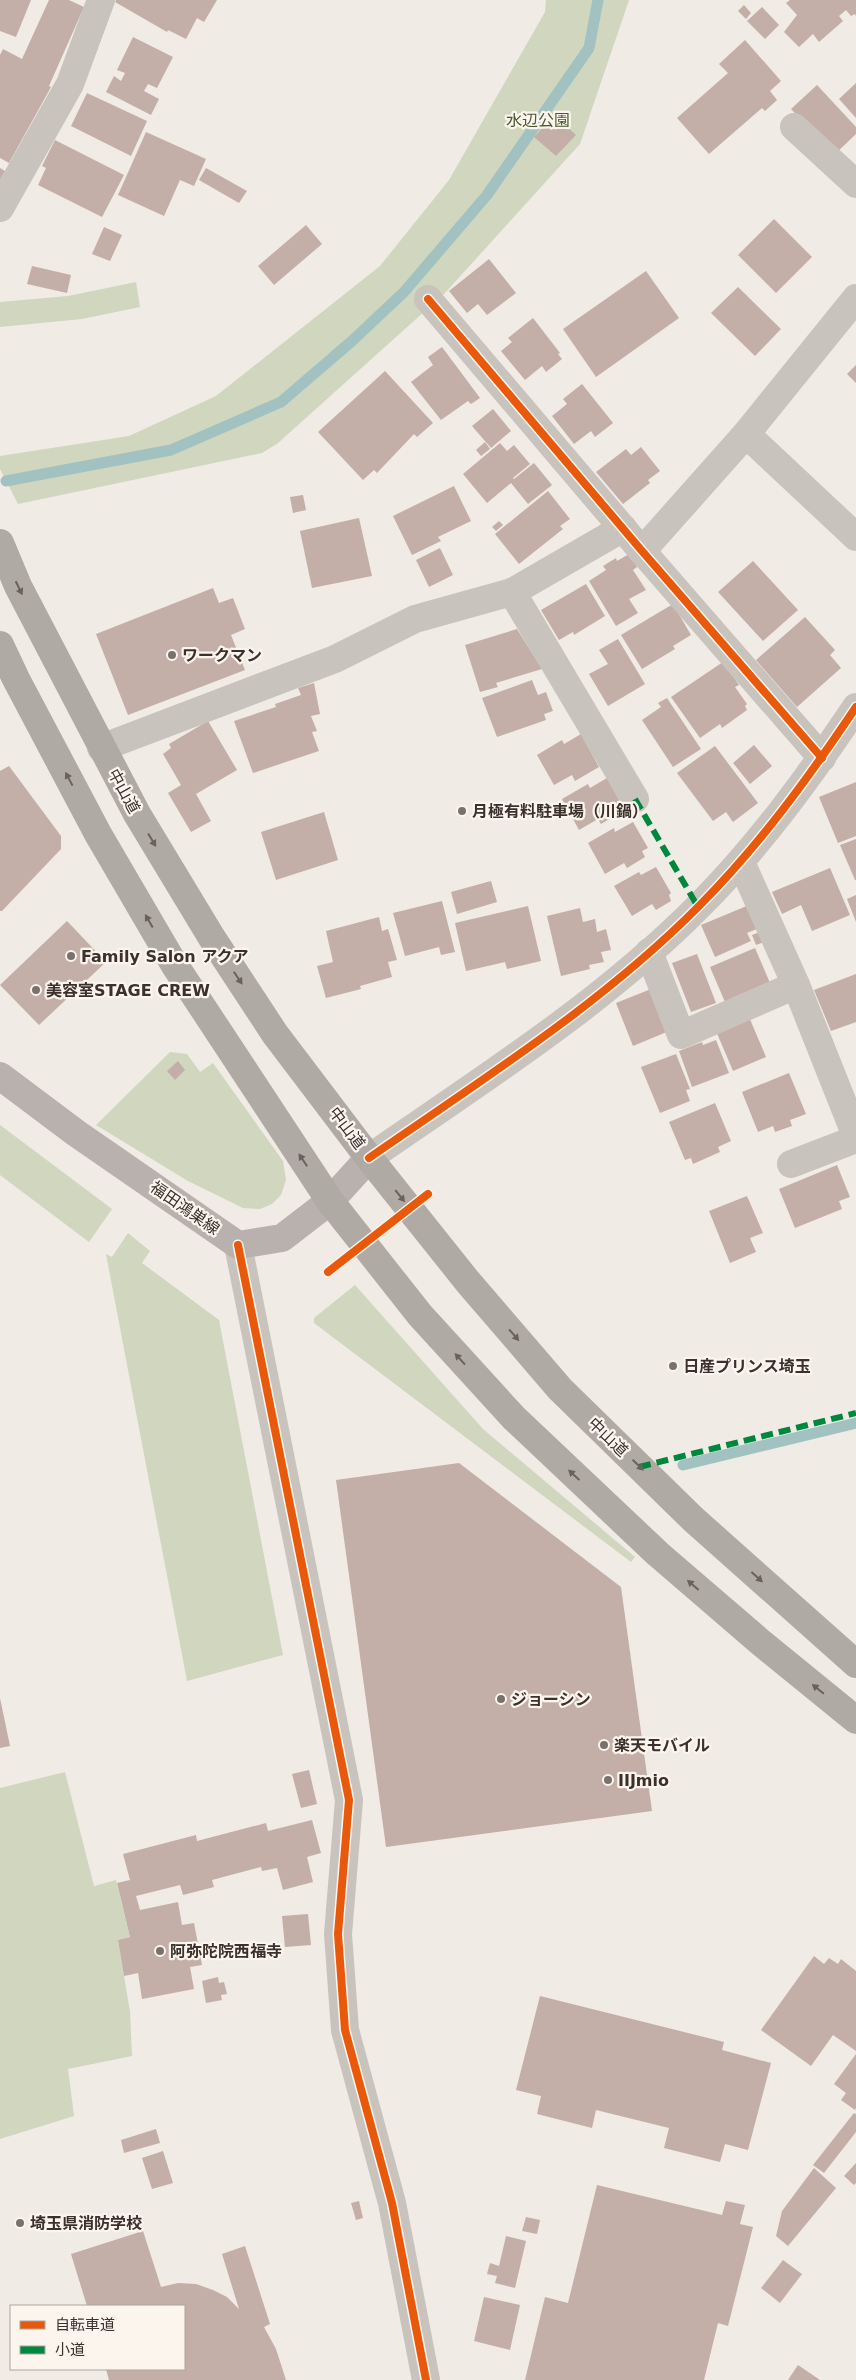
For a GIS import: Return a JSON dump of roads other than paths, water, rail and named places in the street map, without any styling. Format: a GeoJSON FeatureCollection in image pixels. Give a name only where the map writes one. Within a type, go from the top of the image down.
{"type":"FeatureCollection","features":[{"type":"Feature","properties":{"kind":"highway","name":"中山道"},"geometry":{"type":"LineString","coordinates":[[0,544],[18,586],[100,748],[137,814],[212,938],[275,1034],[468,1282],[560,1389],[693,1519],[856,1664]]}},
{"type":"Feature","properties":{"kind":"highway"},"geometry":{"type":"LineString","coordinates":[[0,645],[98,834],[174,964],[330,1201],[420,1315],[514,1418],[658,1554],[759,1641],[856,1720]]}},
{"type":"Feature","properties":{"kind":"main road","name":"福田鴻巣線"},"geometry":{"type":"LineString","coordinates":[[0,1076],[76,1133],[238,1245]]}},
{"type":"Feature","properties":{"kind":"main road"},"geometry":{"type":"LineString","coordinates":[[238,1245],[282,1238],[330,1201],[370,1158]]}},
{"type":"Feature","properties":{"kind":"street"},"geometry":{"type":"LineString","coordinates":[[0,208],[70,84],[101,0]]}},
{"type":"Feature","properties":{"kind":"street"},"geometry":{"type":"LineString","coordinates":[[794,127],[856,184]]}},
{"type":"Feature","properties":{"kind":"street"},"geometry":{"type":"LineString","coordinates":[[642,551],[746,434],[856,298]]}},
{"type":"Feature","properties":{"kind":"street"},"geometry":{"type":"LineString","coordinates":[[428,299],[642,551],[822,758]]}},
{"type":"Feature","properties":{"kind":"street"},"geometry":{"type":"LineString","coordinates":[[746,434],[856,537]]}},
{"type":"Feature","properties":{"kind":"street"},"geometry":{"type":"LineString","coordinates":[[100,748],[335,659],[415,619],[512,592],[623,528]]}},
{"type":"Feature","properties":{"kind":"street"},"geometry":{"type":"LineString","coordinates":[[512,592],[635,799]]}},
{"type":"Feature","properties":{"kind":"street"},"geometry":{"type":"LineString","coordinates":[[370,1158],[559,1027],[649,952],[698,907],[741,862],[822,758],[856,707]]}},
{"type":"Feature","properties":{"kind":"street"},"geometry":{"type":"LineString","coordinates":[[741,862],[796,985],[856,1137],[791,1164]]}},
{"type":"Feature","properties":{"kind":"street"},"geometry":{"type":"LineString","coordinates":[[649,952],[681,1035],[796,985]]}},
{"type":"Feature","properties":{"kind":"street"},"geometry":{"type":"LineString","coordinates":[[238,1245],[350,1800],[338,1934],[345,2030],[392,2203],[426,2380]]}},
{"type":"Feature","properties":{"kind":"waterway"},"geometry":{"type":"LineString","coordinates":[[6,481],[171,450],[281,402],[352,341],[404,292],[487,195],[589,48],[598,0]]}},
{"type":"Feature","properties":{"kind":"waterway"},"geometry":{"type":"LineString","coordinates":[[683,1465],[856,1423]]}},
{"type":"Feature","properties":{"kind":"place","name":"ワークマン"},"geometry":{"type":"Point","coordinates":[172,655]}},
{"type":"Feature","properties":{"kind":"place","name":"月極有料駐車場（川鍋）"},"geometry":{"type":"Point","coordinates":[462,811]}},
{"type":"Feature","properties":{"kind":"place","name":"Family Salon アクア"},"geometry":{"type":"Point","coordinates":[71,956]}},
{"type":"Feature","properties":{"kind":"place","name":"美容室STAGE CREW"},"geometry":{"type":"Point","coordinates":[36,990]}},
{"type":"Feature","properties":{"kind":"place","name":"日産プリンス埼玉"},"geometry":{"type":"Point","coordinates":[673,1366]}},
{"type":"Feature","properties":{"kind":"place","name":"ジョーシン"},"geometry":{"type":"Point","coordinates":[501,1699]}},
{"type":"Feature","properties":{"kind":"place","name":"楽天モバイル"},"geometry":{"type":"Point","coordinates":[604,1745]}},
{"type":"Feature","properties":{"kind":"place","name":"IIJmio"},"geometry":{"type":"Point","coordinates":[608,1780]}},
{"type":"Feature","properties":{"kind":"place","name":"阿弥陀院西福寺"},"geometry":{"type":"Point","coordinates":[160,1951]}},
{"type":"Feature","properties":{"kind":"place","name":"埼玉県消防学校"},"geometry":{"type":"Point","coordinates":[20,2223]}},
{"type":"Feature","properties":{"kind":"park label","name":"水辺公園"},"geometry":{"type":"Point","coordinates":[538,120]}}]}
